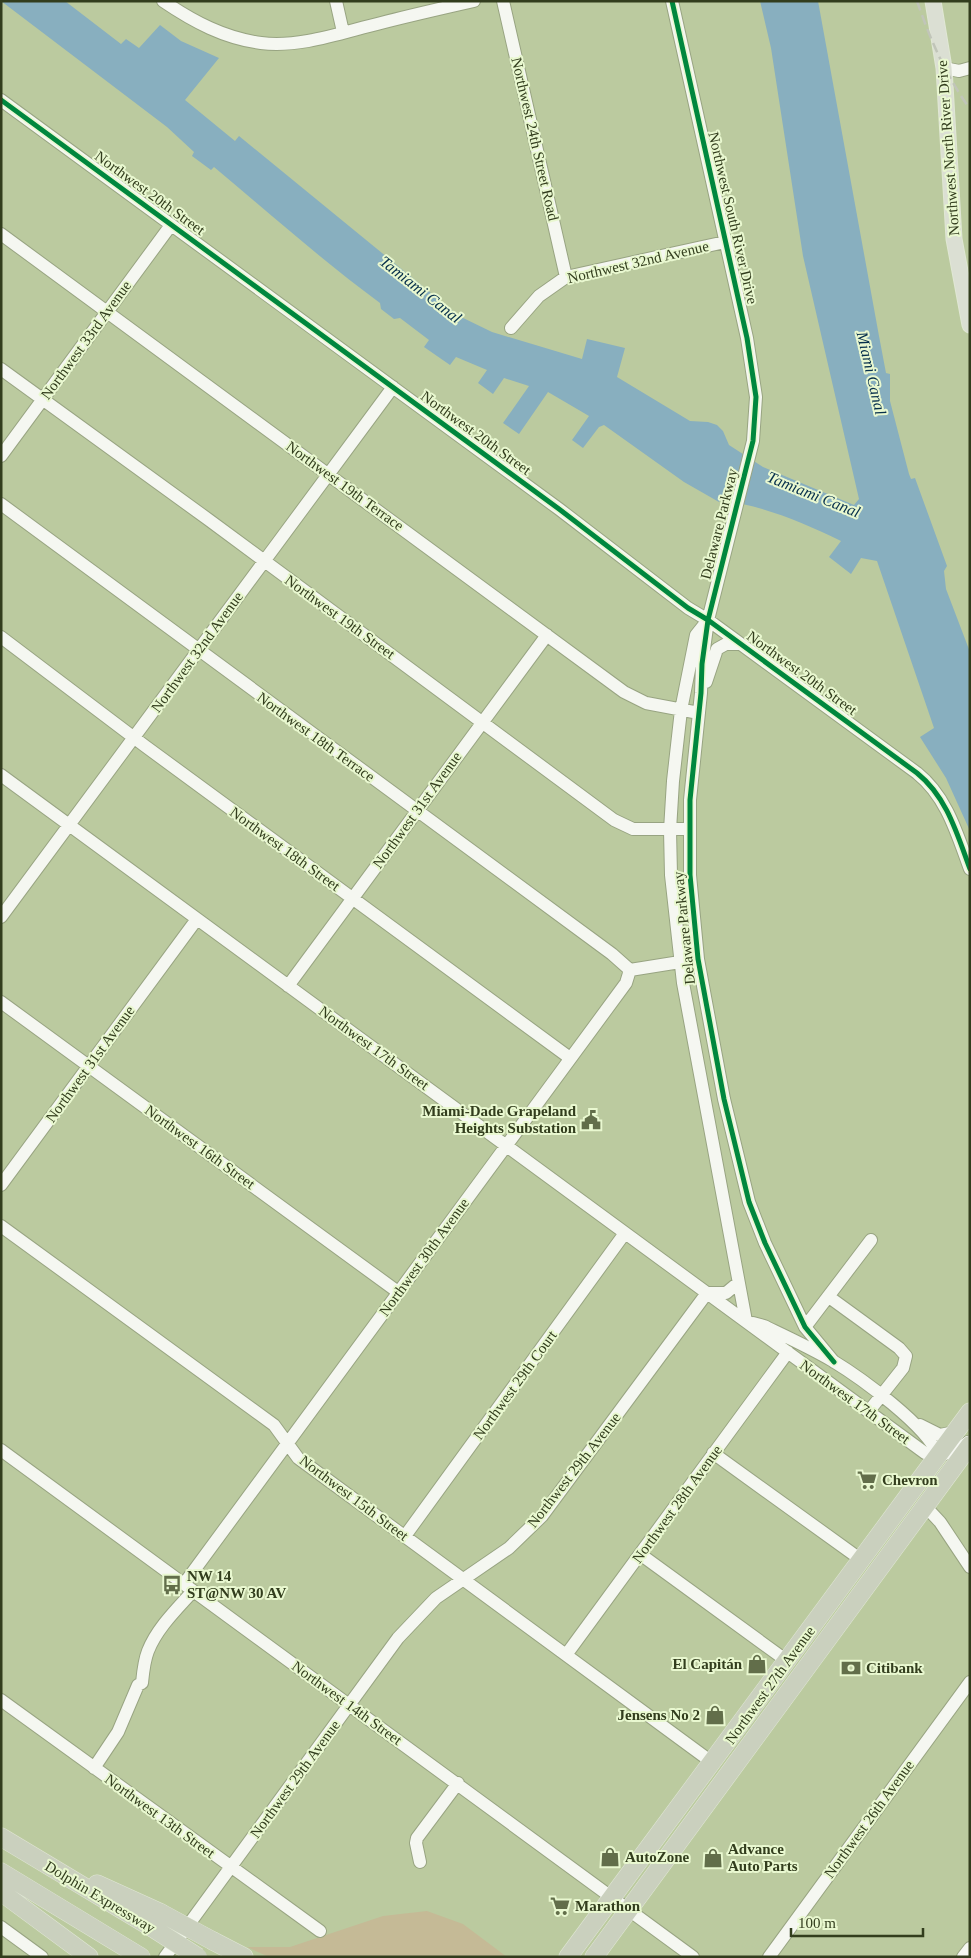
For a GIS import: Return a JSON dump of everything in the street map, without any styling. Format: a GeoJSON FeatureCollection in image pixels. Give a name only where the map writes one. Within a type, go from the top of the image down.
{"type":"FeatureCollection","features":[{"type":"Feature","properties":{"kind":"highway","name":"Northwest 27th Avenue"},"geometry":{"type":"LineString","coordinates":[[568,1957],[713,1763],[938,1455],[962,1437],[970,1412]]}},
{"type":"Feature","properties":{"kind":"highway","name":"Northwest 27th Avenue"},"geometry":{"type":"LineString","coordinates":[[594,1957],[970,1445]]}},
{"type":"Feature","properties":{"kind":"highway"},"geometry":{"type":"LineString","coordinates":[[938,1455],[940,1465],[937,1475],[940,1487]]}},
{"type":"Feature","properties":{"kind":"highway"},"geometry":{"type":"LineString","coordinates":[[860,1560],[866,1587]]}},
{"type":"Feature","properties":{"kind":"highway"},"geometry":{"type":"LineString","coordinates":[[804,1637],[809,1664]]}},
{"type":"Feature","properties":{"kind":"highway"},"geometry":{"type":"LineString","coordinates":[[787,1661],[789,1673],[786,1681],[789,1691]]}},
{"type":"Feature","properties":{"kind":"highway","name":"Dolphin Expressway"},"geometry":{"type":"LineString","coordinates":[[1,1837],[156,1920],[198,1957]]}},
{"type":"Feature","properties":{"kind":"highway","name":"Dolphin Expressway"},"geometry":{"type":"LineString","coordinates":[[1,1872],[137,1954]]}},
{"type":"Feature","properties":{"kind":"highway"},"geometry":{"type":"LineString","coordinates":[[1,1892],[89,1957]]}},
{"type":"Feature","properties":{"kind":"highway"},"geometry":{"type":"LineString","coordinates":[[156,1920],[213,1941],[244,1957]]}},
{"type":"Feature","properties":{"kind":"main road","name":"Northwest North River Drive"},"geometry":{"type":"LineString","coordinates":[[933,1],[944,68],[954,239],[970,325]]}},
{"type":"Feature","properties":{"kind":"street"},"geometry":{"type":"LineString","coordinates":[[163,1],[214,31],[255,42],[293,42],[474,1]]}},
{"type":"Feature","properties":{"kind":"street"},"geometry":{"type":"LineString","coordinates":[[336,1],[343,32]]}},
{"type":"Feature","properties":{"kind":"street","name":"Northwest 24th Street Road"},"geometry":{"type":"LineString","coordinates":[[503,1],[566,277]]}},
{"type":"Feature","properties":{"kind":"street","name":"Northwest South River Drive"},"geometry":{"type":"LineString","coordinates":[[672,1],[747,338],[755,386],[756,412],[752,441]]}},
{"type":"Feature","properties":{"kind":"street"},"geometry":{"type":"LineString","coordinates":[[944,68],[959,71],[970,68]]}},
{"type":"Feature","properties":{"kind":"street","name":"Northwest 20th Street"},"geometry":{"type":"LineString","coordinates":[[2,101],[564,512],[657,586],[708,620],[908,766],[934,789],[950,818],[970,869]]}},
{"type":"Feature","properties":{"kind":"street","name":"Northwest 33rd Avenue"},"geometry":{"type":"LineString","coordinates":[[1,456],[171,224]]}},
{"type":"Feature","properties":{"kind":"street","name":"Northwest 19th Terrace"},"geometry":{"type":"LineString","coordinates":[[1,234],[632,697],[654,706],[699,713]]}},
{"type":"Feature","properties":{"kind":"street","name":"Northwest 32nd Avenue"},"geometry":{"type":"LineString","coordinates":[[511,328],[539,296],[566,277],[725,242]]}},
{"type":"Feature","properties":{"kind":"street","name":"Northwest 19th Street"},"geometry":{"type":"LineString","coordinates":[[1,369],[621,825],[633,829],[690,829]]}},
{"type":"Feature","properties":{"kind":"street","name":"Northwest 32nd Avenue"},"geometry":{"type":"LineString","coordinates":[[2,914],[70,825],[393,387]]}},
{"type":"Feature","properties":{"kind":"street","name":"Delaware Parkway"},"geometry":{"type":"LineString","coordinates":[[752,441],[708,620],[702,664],[702,693],[692,768],[690,875],[700,972],[734,1146],[744,1187],[765,1243],[805,1327],[834,1362]]}},
{"type":"Feature","properties":{"kind":"street","name":"Northwest 18th Terrace"},"geometry":{"type":"LineString","coordinates":[[1,504],[621,961],[630,970]]}},
{"type":"Feature","properties":{"kind":"street","name":"Delaware Parkway"},"geometry":{"type":"LineString","coordinates":[[708,620],[696,635],[681,710],[670,830],[672,874],[680,962],[746,1321]]}},
{"type":"Feature","properties":{"kind":"street","name":"Northwest 31st Avenue"},"geometry":{"type":"LineString","coordinates":[[288,986],[547,635]]}},
{"type":"Feature","properties":{"kind":"street","name":"Northwest 18th Street"},"geometry":{"type":"LineString","coordinates":[[1,638],[570,1058]]}},
{"type":"Feature","properties":{"kind":"street"},"geometry":{"type":"LineString","coordinates":[[702,693],[717,649],[726,644],[741,644]]}},
{"type":"Feature","properties":{"kind":"street","name":"Northwest 17th Street"},"geometry":{"type":"LineString","coordinates":[[1,775],[925,1453],[938,1455]]}},
{"type":"Feature","properties":{"kind":"street","name":"Northwest 31st Avenue"},"geometry":{"type":"LineString","coordinates":[[1,1185],[197,919]]}},
{"type":"Feature","properties":{"kind":"street"},"geometry":{"type":"LineString","coordinates":[[630,970],[680,962]]}},
{"type":"Feature","properties":{"kind":"street","name":"Northwest 30th Avenue"},"geometry":{"type":"LineString","coordinates":[[94,1768],[118,1732],[138,1685],[142,1683],[148,1652],[154,1640],[188,1587],[288,1443],[626,984],[630,970]]}},
{"type":"Feature","properties":{"kind":"street","name":"Northwest 16th Street"},"geometry":{"type":"LineString","coordinates":[[1,1002],[398,1292]]}},
{"type":"Feature","properties":{"kind":"street","name":"Northwest 15th Street"},"geometry":{"type":"LineString","coordinates":[[1,1226],[274,1425],[298,1458],[713,1763]]}},
{"type":"Feature","properties":{"kind":"street","name":"Northwest 29th Court"},"geometry":{"type":"LineString","coordinates":[[405,1536],[625,1233]]}},
{"type":"Feature","properties":{"kind":"street"},"geometry":{"type":"LineString","coordinates":[[805,1327],[871,1240]]}},
{"type":"Feature","properties":{"kind":"street"},"geometry":{"type":"LineString","coordinates":[[707,1293],[726,1293],[738,1283]]}},
{"type":"Feature","properties":{"kind":"street","name":"Northwest 29th Avenue"},"geometry":{"type":"LineString","coordinates":[[164,1957],[393,1645],[418,1616],[442,1594],[509,1548],[542,1516],[707,1293]]}},
{"type":"Feature","properties":{"kind":"street"},"geometry":{"type":"LineString","coordinates":[[829,1297],[899,1348],[906,1356],[906,1363],[869,1411]]}},
{"type":"Feature","properties":{"kind":"street","name":"Northwest 17th Street"},"geometry":{"type":"LineString","coordinates":[[746,1321],[764,1326],[834,1362],[912,1420]]}},
{"type":"Feature","properties":{"kind":"street","name":"Northwest 28th Avenue"},"geometry":{"type":"LineString","coordinates":[[566,1655],[788,1352]]}},
{"type":"Feature","properties":{"kind":"street"},"geometry":{"type":"LineString","coordinates":[[912,1420],[936,1434],[962,1437]]}},
{"type":"Feature","properties":{"kind":"street"},"geometry":{"type":"LineString","coordinates":[[912,1420],[933,1445],[938,1455]]}},
{"type":"Feature","properties":{"kind":"street","name":"Northwest 14th Street"},"geometry":{"type":"LineString","coordinates":[[1,1450],[693,1957]]}},
{"type":"Feature","properties":{"kind":"street"},"geometry":{"type":"LineString","coordinates":[[713,1453],[860,1560]]}},
{"type":"Feature","properties":{"kind":"street"},"geometry":{"type":"LineString","coordinates":[[925,1506],[940,1522],[970,1567]]}},
{"type":"Feature","properties":{"kind":"street"},"geometry":{"type":"LineString","coordinates":[[640,1554],[787,1661]]}},
{"type":"Feature","properties":{"kind":"street","name":"Northwest 26th Avenue"},"geometry":{"type":"LineString","coordinates":[[769,1957],[970,1682]]}},
{"type":"Feature","properties":{"kind":"street","name":"Northwest 13th Street"},"geometry":{"type":"LineString","coordinates":[[1,1700],[320,1931]]}},
{"type":"Feature","properties":{"kind":"street"},"geometry":{"type":"LineString","coordinates":[[420,1862],[416,1844],[417,1838],[458,1784]]}},
{"type":"Feature","properties":{"kind":"street"},"geometry":{"type":"LineString","coordinates":[[1,1927],[42,1957]]}},
{"type":"Feature","properties":{"kind":"street"},"geometry":{"type":"LineString","coordinates":[[963,1957],[970,1948]]}},
{"type":"Feature","properties":{"kind":"shaded area"},"geometry":{"type":"Polygon","coordinates":[[[427,1911],[463,1924],[507,1957],[269,1957],[247,1947],[290,1947],[383,1916],[427,1911]]]}},
{"type":"Feature","properties":{"kind":"water"},"geometry":{"type":"Polygon","coordinates":[[[1,1],[65,1],[121,44],[126,39],[139,48],[160,25],[181,41],[219,58],[185,100],[235,141],[239,136],[459,316],[492,332],[582,359],[587,339],[625,348],[617,377],[690,421],[708,422],[717,425],[723,431],[729,445],[763,467],[854,505],[859,499],[803,256],[771,48],[760,1],[818,1],[886,373],[890,374],[890,401],[909,474],[911,479],[915,478],[947,566],[944,571],[946,589],[970,652],[970,831],[946,778],[920,737],[934,728],[877,561],[861,558],[851,574],[829,557],[841,541],[797,521],[752,506],[720,500],[719,502],[684,482],[604,425],[599,427],[583,448],[572,440],[589,416],[548,392],[519,434],[503,423],[529,386],[504,378],[493,394],[478,383],[487,370],[456,357],[450,365],[424,347],[429,340],[400,318],[394,319],[381,309],[380,303],[317,254],[214,167],[211,170],[192,156],[194,152],[167,127],[1,1]]]}},
{"type":"Feature","properties":{"kind":"railway"},"geometry":{"type":"LineString","coordinates":[[917,1],[939,57],[953,84],[970,109]]}},
{"type":"Feature","properties":{"kind":"cycle path"},"geometry":{"type":"LineString","coordinates":[[672,1],[747,338],[756,397],[753,441],[708,620],[702,664],[701,693],[690,800],[690,875],[698,959],[724,1099],[749,1202],[765,1243],[805,1327],[834,1362]]}},
{"type":"Feature","properties":{"kind":"cycle path"},"geometry":{"type":"LineString","coordinates":[[1,100],[559,509],[688,608],[708,620],[917,773],[936,793],[944,805],[970,869]]}},
{"type":"Feature","properties":{"kind":"place","name":"Miami-Dade Grapeland Heights Substation"},"geometry":{"type":"Point","coordinates":[591,1120]}},
{"type":"Feature","properties":{"kind":"place","name":"Chevron"},"geometry":{"type":"Point","coordinates":[867,1480]}},
{"type":"Feature","properties":{"kind":"place","name":"NW 14 ST@NW 30 AV"},"geometry":{"type":"Point","coordinates":[172,1585]}},
{"type":"Feature","properties":{"kind":"place","name":"El Capitán"},"geometry":{"type":"Point","coordinates":[757,1664]}},
{"type":"Feature","properties":{"kind":"place","name":"Citibank"},"geometry":{"type":"Point","coordinates":[851,1668]}},
{"type":"Feature","properties":{"kind":"place","name":"Jensens No 2"},"geometry":{"type":"Point","coordinates":[715,1715]}},
{"type":"Feature","properties":{"kind":"place","name":"AutoZone"},"geometry":{"type":"Point","coordinates":[610,1857]}},
{"type":"Feature","properties":{"kind":"place","name":"Advance Auto Parts"},"geometry":{"type":"Point","coordinates":[713,1858]}},
{"type":"Feature","properties":{"kind":"place","name":"Marathon"},"geometry":{"type":"Point","coordinates":[560,1906]}},
{"type":"Feature","properties":{"kind":"water label","name":"Tamiami Canal"},"geometry":{"type":"Point","coordinates":[421,289]}},
{"type":"Feature","properties":{"kind":"water label","name":"Miami Canal"},"geometry":{"type":"Point","coordinates":[872,373]}},
{"type":"Feature","properties":{"kind":"water label","name":"Tamiami Canal"},"geometry":{"type":"Point","coordinates":[814,494]}}]}
